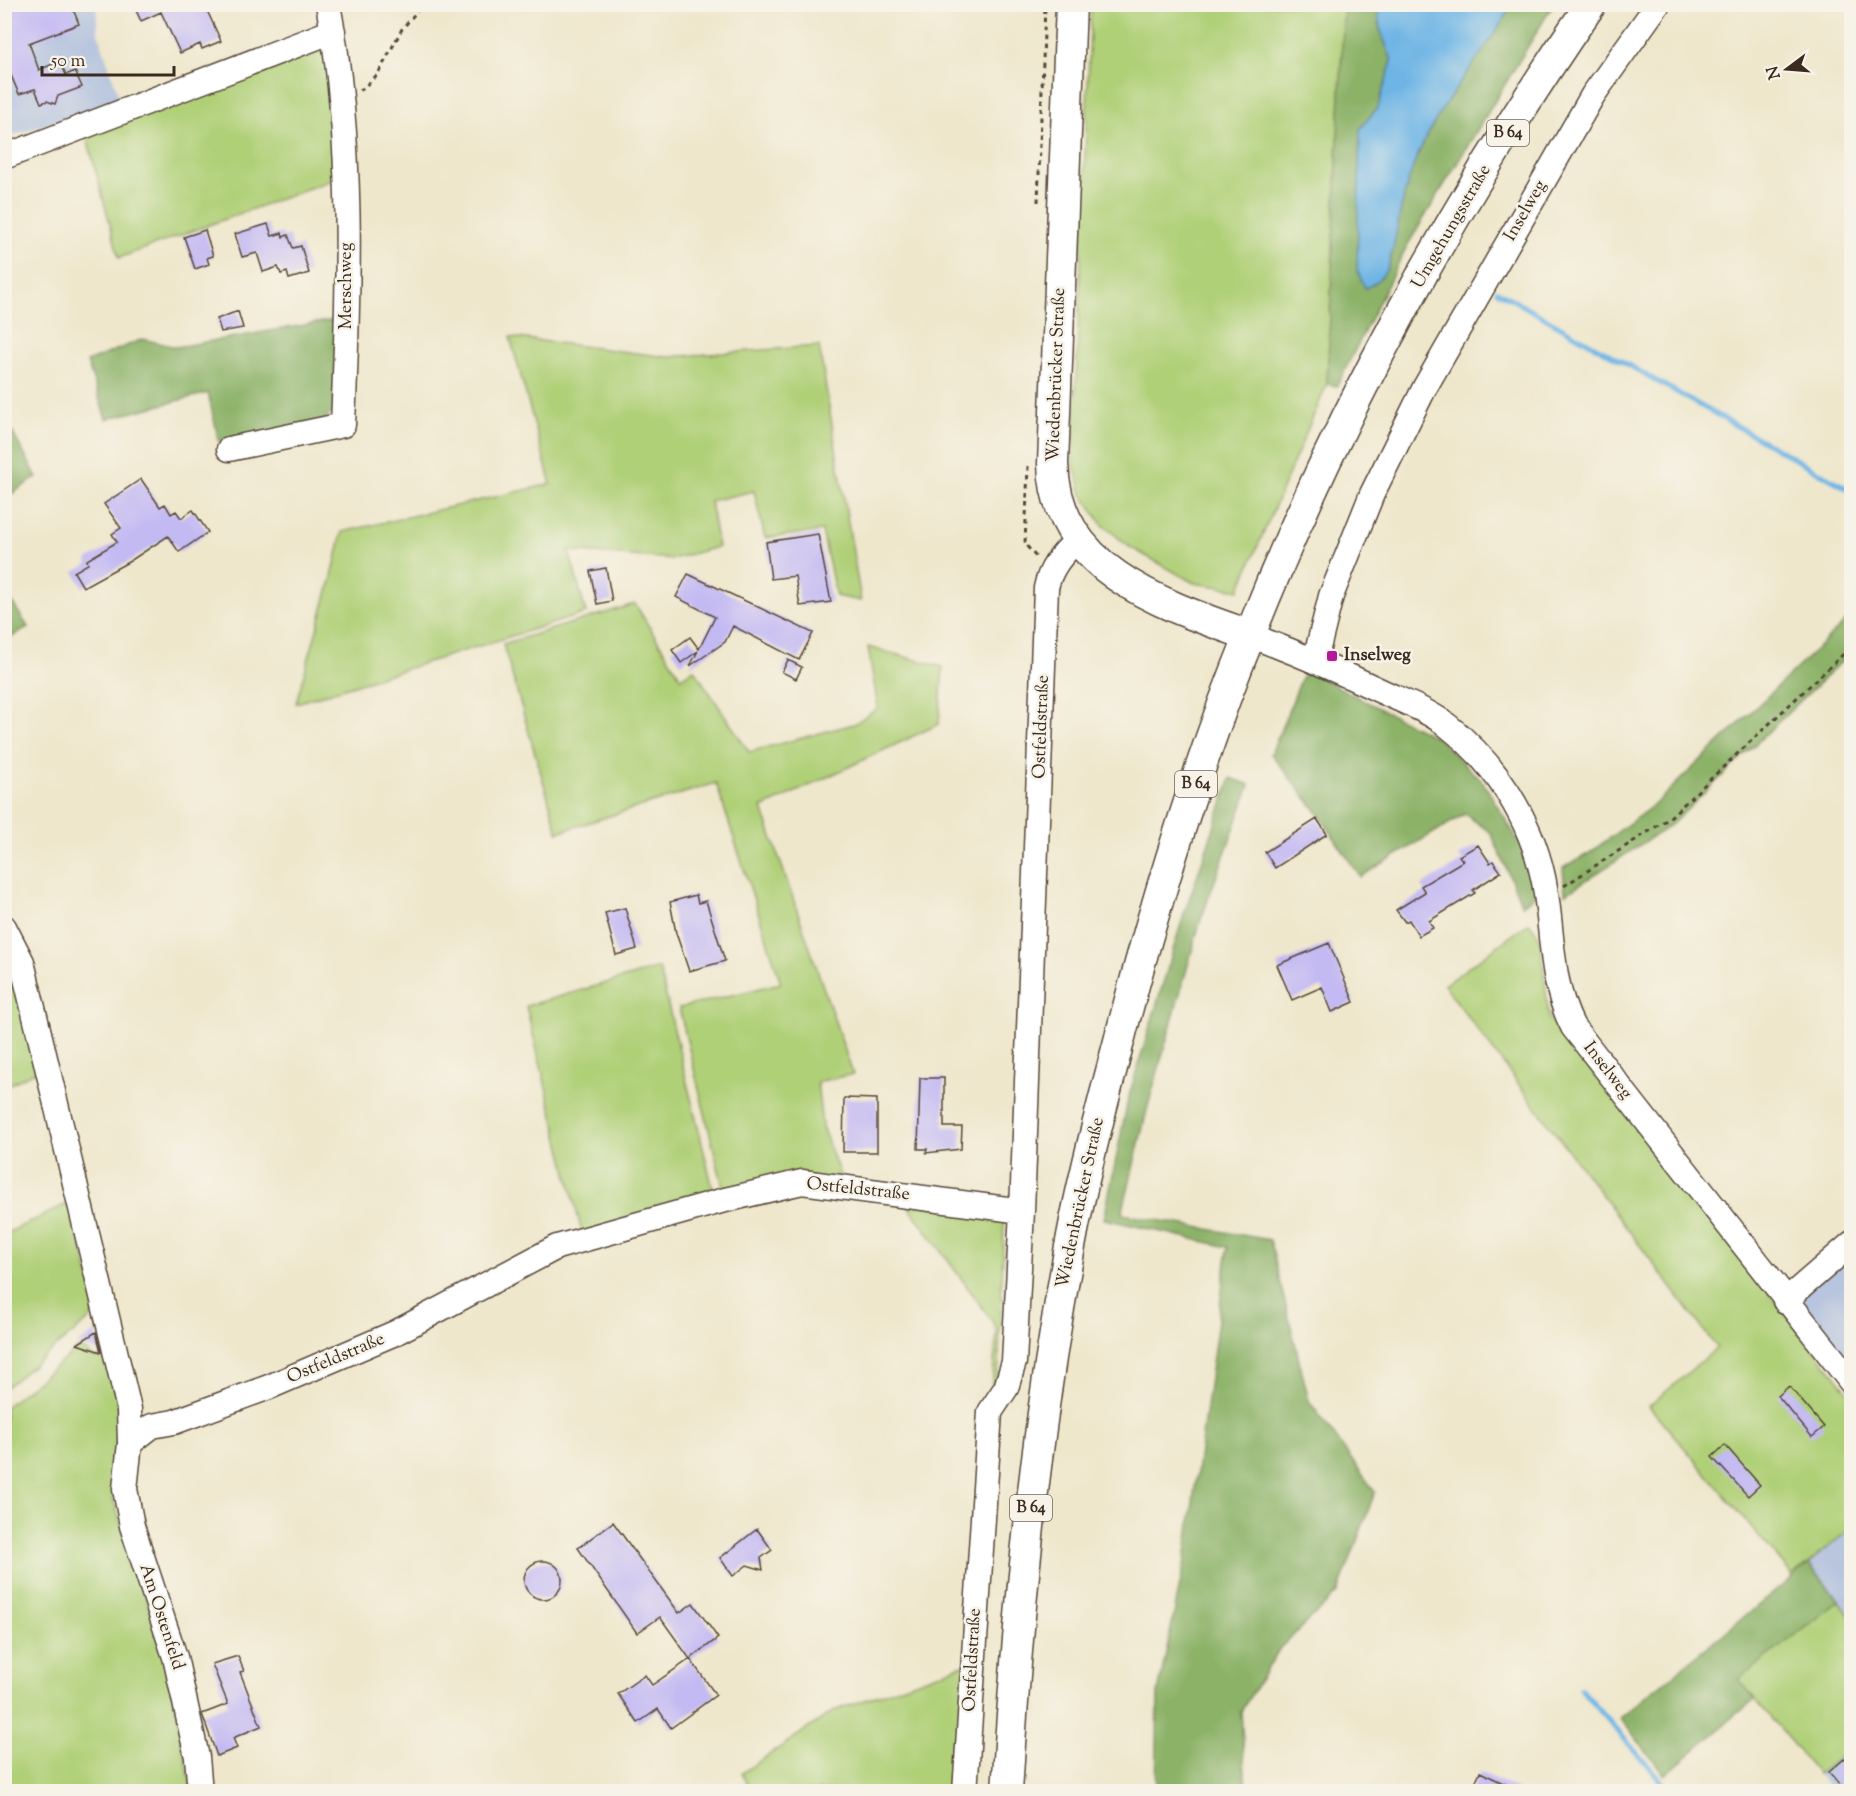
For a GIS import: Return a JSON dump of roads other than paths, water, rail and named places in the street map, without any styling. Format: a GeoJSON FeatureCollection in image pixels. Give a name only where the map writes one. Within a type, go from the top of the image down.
{"type":"FeatureCollection","features":[{"type":"Feature","properties":{"kind":"main road","name":"Wiedenbrücker Straße"},"geometry":{"type":"LineString","coordinates":[[1071,4],[1053,464],[1059,508],[1077,541],[1097,563],[1127,583],[1207,620],[1250,635]]}},
{"type":"Feature","properties":{"kind":"main road","name":"Umgehungsstraße"},"geometry":{"type":"LineString","coordinates":[[1344,426],[1429,264],[1531,95],[1591,4]]}},
{"type":"Feature","properties":{"kind":"main road","name":"Wiedenbrücker Straße"},"geometry":{"type":"LineString","coordinates":[[1007,1791],[1016,1656],[1030,1516],[1049,1371],[1074,1227],[1147,934],[1174,845],[1250,635],[1344,426]]}},
{"type":"Feature","properties":{"kind":"street","name":"Merschweg"},"geometry":{"type":"LineString","coordinates":[[229,448],[343,425],[349,302],[347,175],[342,95],[328,4]]}},
{"type":"Feature","properties":{"kind":"street","name":"Inselweg"},"geometry":{"type":"LineString","coordinates":[[1315,660],[1331,596],[1368,504],[1425,387],[1593,95],[1658,4]]}},
{"type":"Feature","properties":{"kind":"street"},"geometry":{"type":"LineString","coordinates":[[4,157],[333,31]]}},
{"type":"Feature","properties":{"kind":"street","name":"Ostfeldstraße"},"geometry":{"type":"LineString","coordinates":[[965,1791],[990,1412],[1006,1388],[1014,1362],[1046,588],[1053,568],[1077,541]]}},
{"type":"Feature","properties":{"kind":"street","name":"Inselweg"},"geometry":{"type":"LineString","coordinates":[[1250,635],[1315,660],[1422,710],[1446,724],[1479,755],[1507,791],[1536,852],[1547,897],[1553,972],[1561,1001],[1573,1027],[1851,1383]]}},
{"type":"Feature","properties":{"kind":"street"},"geometry":{"type":"LineString","coordinates":[[4,927],[22,962],[129,1409],[152,1426],[130,1443]]}},
{"type":"Feature","properties":{"kind":"street","name":"Ostfeldstraße"},"geometry":{"type":"LineString","coordinates":[[152,1426],[174,1422],[268,1387],[395,1333],[558,1247],[721,1201],[802,1182],[1022,1211]]}},
{"type":"Feature","properties":{"kind":"street"},"geometry":{"type":"LineString","coordinates":[[1785,1301],[1851,1243]]}},
{"type":"Feature","properties":{"kind":"street","name":"Am Ostenfeld"},"geometry":{"type":"LineString","coordinates":[[129,1409],[130,1443],[125,1489],[132,1526],[175,1657],[197,1757],[200,1791]]}},
{"type":"Feature","properties":{"kind":"water"},"geometry":{"type":"Polygon","coordinates":[[[1377,5],[1512,5],[1428,134],[1408,182],[1388,267],[1378,280],[1365,288],[1357,270],[1360,129],[1378,107],[1392,61],[1380,29],[1377,5]]]}},
{"type":"Feature","properties":{"kind":"waterway"},"geometry":{"type":"LineString","coordinates":[[1497,291],[1852,491]]}},
{"type":"Feature","properties":{"kind":"waterway"},"geometry":{"type":"LineString","coordinates":[[1581,1689],[1671,1792]]}},
{"type":"Feature","properties":{"kind":"place","name":"Inselweg"},"geometry":{"type":"Point","coordinates":[1332,656]}}]}
